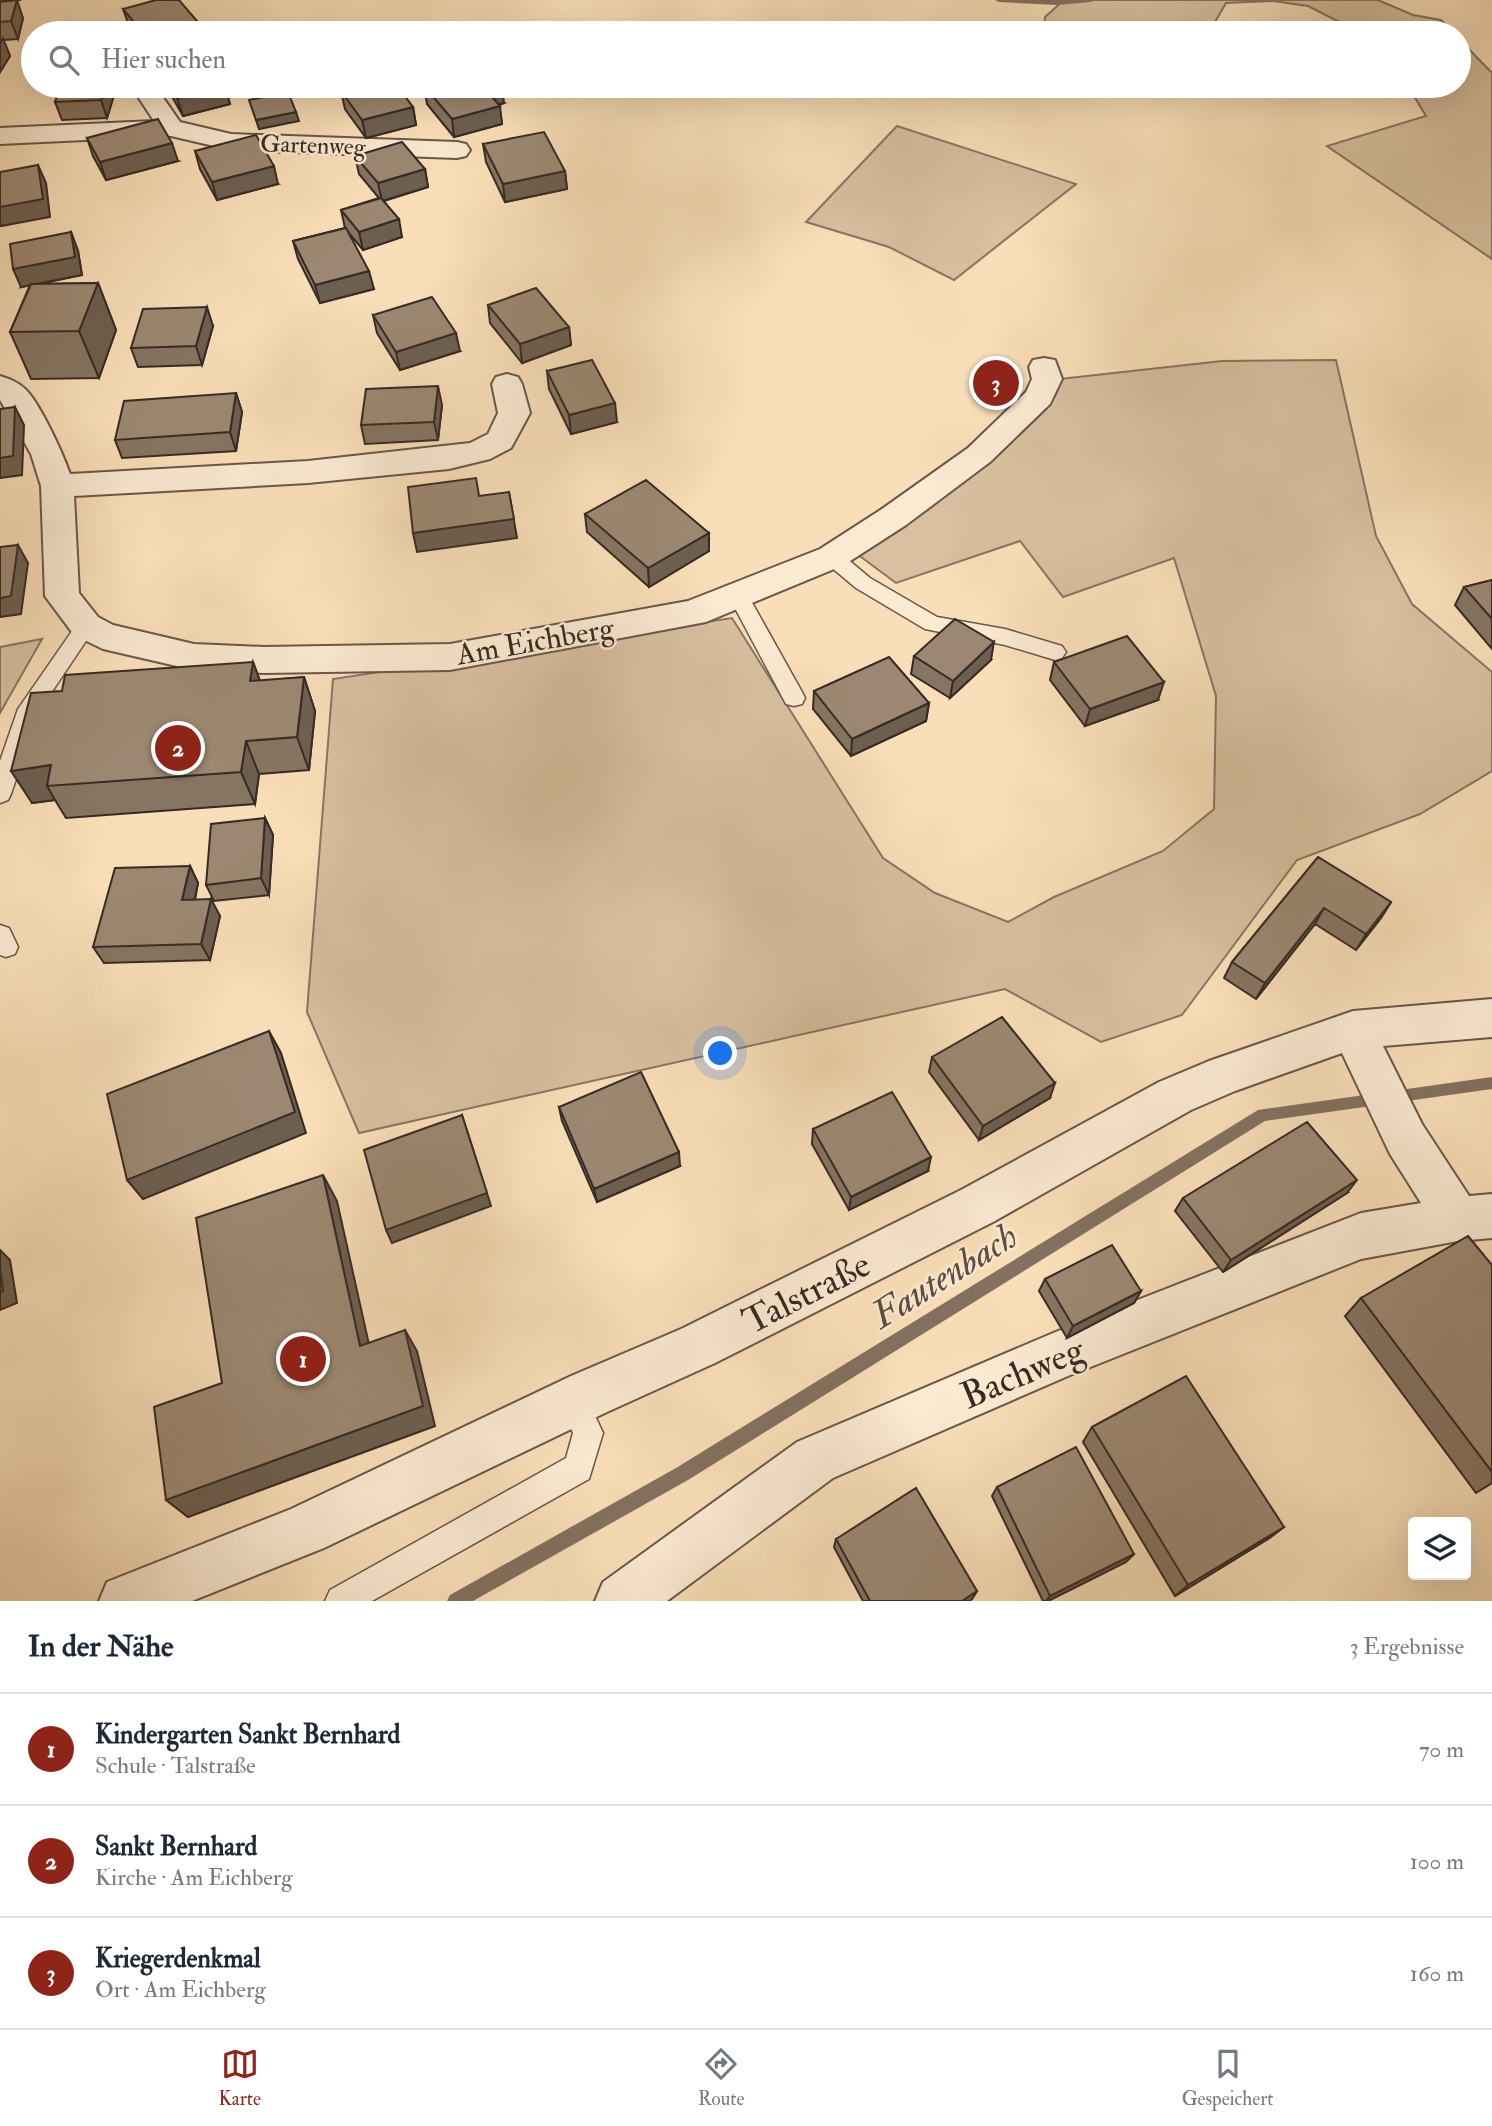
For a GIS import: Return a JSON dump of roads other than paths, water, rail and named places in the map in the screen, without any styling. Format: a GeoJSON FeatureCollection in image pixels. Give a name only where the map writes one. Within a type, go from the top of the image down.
{"type":"FeatureCollection","features":[{"type":"Feature","properties":{"kind":"street"},"geometry":{"type":"LineString","coordinates":[[151,98],[171,128]]}},
{"type":"Feature","properties":{"kind":"street","name":"Gartenweg"},"geometry":{"type":"LineString","coordinates":[[0,136],[171,128],[231,142],[457,150]]}},
{"type":"Feature","properties":{"kind":"street","name":"Am Eichberg"},"geometry":{"type":"LineString","coordinates":[[0,386],[15,396],[47,454],[57,486],[62,596],[86,626],[103,636],[194,657],[264,660],[450,657],[694,613],[832,557],[894,517],[979,455],[1039,397],[1047,379],[1044,367]]}},
{"type":"Feature","properties":{"kind":"street"},"geometry":{"type":"LineString","coordinates":[[57,486],[308,472],[449,458],[479,452],[500,441],[514,413],[507,384]]}},
{"type":"Feature","properties":{"kind":"street","name":"Talstraße"},"geometry":{"type":"LineString","coordinates":[[126,1601],[305,1530],[698,1346],[977,1206],[1175,1096],[1224,1075],[1353,1030],[1492,1018]]}},
{"type":"Feature","properties":{"kind":"street","name":"Bachweg"},"geometry":{"type":"LineString","coordinates":[[1353,1030],[1406,1139],[1475,1217]]}},
{"type":"Feature","properties":{"kind":"street","name":"Bachweg"},"geometry":{"type":"LineString","coordinates":[[622,1601],[815,1460],[1058,1356],[1361,1236],[1475,1217]]}},
{"type":"Feature","properties":{"kind":"lane"},"geometry":{"type":"LineString","coordinates":[[832,557],[863,583],[932,624],[1004,637],[1055,652]]}},
{"type":"Feature","properties":{"kind":"lane"},"geometry":{"type":"LineString","coordinates":[[738,596],[794,698]]}},
{"type":"Feature","properties":{"kind":"lane"},"geometry":{"type":"LineString","coordinates":[[0,794],[29,709],[86,626]]}},
{"type":"Feature","properties":{"kind":"lane"},"geometry":{"type":"LineString","coordinates":[[341,1601],[578,1468],[588,1433],[574,1402]]}},
{"type":"Feature","properties":{"kind":"waterway"},"geometry":{"type":"LineString","coordinates":[[999,0],[1057,3],[1091,0]]}},
{"type":"Feature","properties":{"kind":"waterway","name":"Fautenbach"},"geometry":{"type":"LineString","coordinates":[[456,1601],[682,1474],[1263,1115],[1492,1083]]}},
{"type":"Feature","properties":{"kind":"place","name":"Kriegerdenkmal"},"geometry":{"type":"Point","coordinates":[996,383]}},
{"type":"Feature","properties":{"kind":"place","name":"Sankt Bernhard"},"geometry":{"type":"Point","coordinates":[178,748]}},
{"type":"Feature","properties":{"kind":"place","name":"Kindergarten Sankt Bernhard"},"geometry":{"type":"Point","coordinates":[303,1359]}}]}
